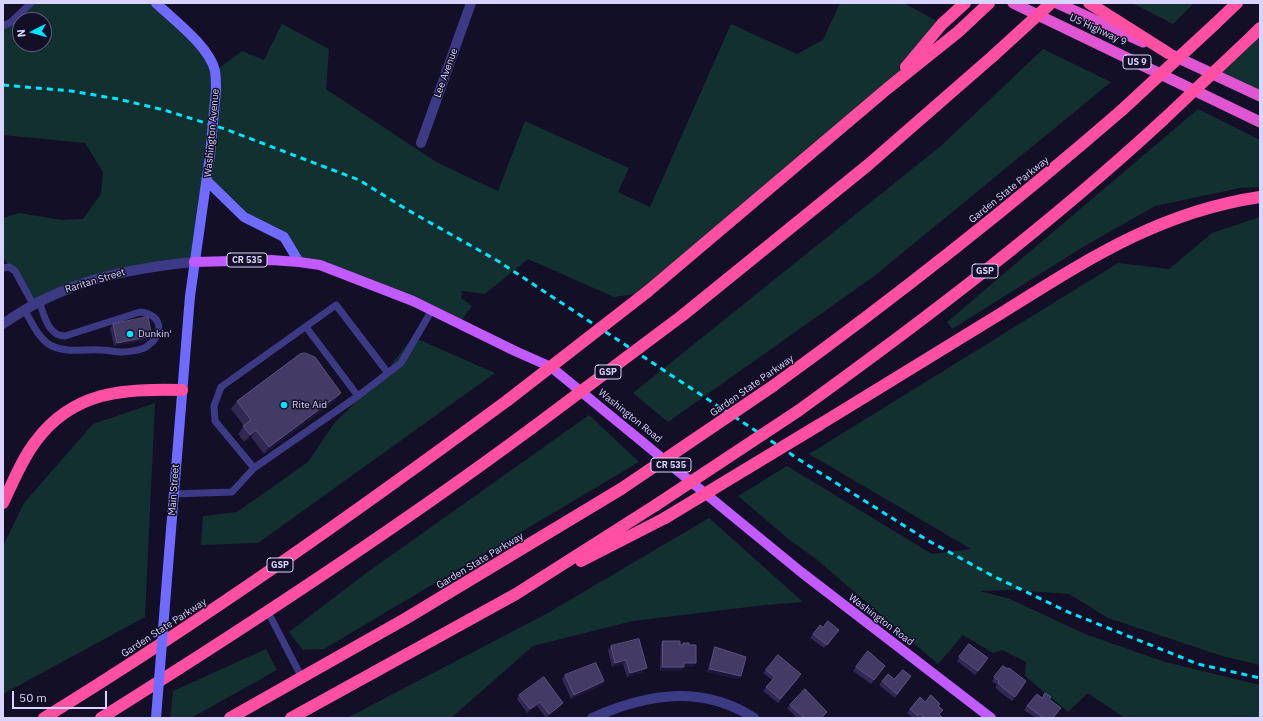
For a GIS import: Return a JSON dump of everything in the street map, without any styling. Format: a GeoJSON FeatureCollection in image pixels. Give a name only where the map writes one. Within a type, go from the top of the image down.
{"type":"FeatureCollection","features":[{"type":"Feature","properties":{"kind":"highway"},"geometry":{"type":"LineString","coordinates":[[888,88],[942,24],[965,3]]}},
{"type":"Feature","properties":{"kind":"highway","name":"Garden State Parkway"},"geometry":{"type":"LineString","coordinates":[[44,718],[181,632],[293,556],[508,400],[647,292],[888,88],[958,32],[989,3]]}},
{"type":"Feature","properties":{"kind":"highway","name":"US Highway 9"},"geometry":{"type":"LineString","coordinates":[[1013,3],[1260,122]]}},
{"type":"Feature","properties":{"kind":"highway","name":"GSP"},"geometry":{"type":"LineString","coordinates":[[101,718],[268,612],[398,524],[532,428],[683,315],[868,165],[993,56],[1051,3]]}},
{"type":"Feature","properties":{"kind":"highway","name":"US Highway 9"},"geometry":{"type":"LineString","coordinates":[[1057,3],[1260,96]]}},
{"type":"Feature","properties":{"kind":"highway"},"geometry":{"type":"LineString","coordinates":[[1089,3],[1168,53]]}},
{"type":"Feature","properties":{"kind":"highway","name":"Garden State Parkway"},"geometry":{"type":"LineString","coordinates":[[230,718],[515,555],[621,489],[773,386],[955,250],[1030,189],[1122,110],[1237,3]]}},
{"type":"Feature","properties":{"kind":"highway","name":"GSP"},"geometry":{"type":"LineString","coordinates":[[291,718],[516,594],[656,505],[798,411],[877,354],[1018,245],[1087,188],[1163,120],[1256,32]]}},
{"type":"Feature","properties":{"kind":"highway"},"geometry":{"type":"LineString","coordinates":[[516,594],[665,518],[1028,297],[1125,240],[1191,212],[1236,201],[1260,198]]}},
{"type":"Feature","properties":{"kind":"highway"},"geometry":{"type":"LineString","coordinates":[[3,503],[6,494],[36,441],[56,421],[78,404],[89,399],[117,392],[147,389],[182,390]]}},
{"type":"Feature","properties":{"kind":"main road","name":"Washington Avenue"},"geometry":{"type":"LineString","coordinates":[[156,3],[203,48],[215,71],[216,90],[210,155],[194,262]]}},
{"type":"Feature","properties":{"kind":"main road"},"geometry":{"type":"LineString","coordinates":[[207,181],[244,217],[284,237],[299,262]]}},
{"type":"Feature","properties":{"kind":"main road","name":"Washington Road"},"geometry":{"type":"LineString","coordinates":[[194,262],[232,260],[299,262],[320,265],[354,277],[432,310],[514,352],[551,367],[801,572],[986,716]]}},
{"type":"Feature","properties":{"kind":"main road","name":"Main Street"},"geometry":{"type":"LineString","coordinates":[[156,718],[173,494],[194,262]]}},
{"type":"Feature","properties":{"kind":"street","name":"Lee Avenue"},"geometry":{"type":"LineString","coordinates":[[421,144],[471,3]]}},
{"type":"Feature","properties":{"kind":"street","name":"Raritan Street"},"geometry":{"type":"LineString","coordinates":[[3,324],[32,305],[79,284],[108,275],[152,266],[194,262]]}},
{"type":"Feature","properties":{"kind":"street"},"geometry":{"type":"LineString","coordinates":[[592,718],[634,701],[685,695],[727,705],[754,718]]}},
{"type":"Feature","properties":{"kind":"lane"},"geometry":{"type":"LineString","coordinates":[[3,26],[11,22],[31,3]]}},
{"type":"Feature","properties":{"kind":"lane"},"geometry":{"type":"LineString","coordinates":[[3,268],[9,267],[15,271],[32,305],[39,334],[51,346],[69,350],[122,352],[144,348],[155,341],[159,329],[157,319],[150,313],[140,312],[65,336],[58,336],[53,332],[46,319],[32,305]]}},
{"type":"Feature","properties":{"kind":"lane"},"geometry":{"type":"LineString","coordinates":[[254,468],[215,422],[214,406],[221,387],[336,305],[388,373]]}},
{"type":"Feature","properties":{"kind":"lane"},"geometry":{"type":"LineString","coordinates":[[173,494],[232,492],[254,468],[358,396],[402,362],[432,310]]}},
{"type":"Feature","properties":{"kind":"lane"},"geometry":{"type":"LineString","coordinates":[[306,327],[358,396]]}},
{"type":"Feature","properties":{"kind":"lane"},"geometry":{"type":"LineString","coordinates":[[268,612],[302,678]]}},
{"type":"Feature","properties":{"kind":"green space"},"geometry":{"type":"Polygon","coordinates":[[[31,3],[156,3],[203,48],[215,71],[242,51],[264,60],[282,24],[329,49],[326,89],[438,163],[498,191],[525,121],[629,168],[618,192],[650,207],[731,24],[797,54],[823,40],[840,3],[904,3],[942,24],[888,88],[647,292],[614,297],[528,259],[485,294],[462,291],[461,298],[472,306],[459,324],[299,262],[284,237],[244,217],[208,181],[194,262],[152,266],[33,304],[3,257],[3,218],[19,213],[62,220],[83,219],[101,194],[103,172],[85,143],[3,135],[3,26],[12,19],[12,52],[52,52],[52,12],[20,12],[31,3]]]}},
{"type":"Feature","properties":{"kind":"green space"},"geometry":{"type":"Polygon","coordinates":[[[1132,3],[1194,3],[1173,24],[1132,3]]]}},
{"type":"Feature","properties":{"kind":"green space"},"geometry":{"type":"Polygon","coordinates":[[[1260,28],[1260,96],[1211,73],[1260,28]]]}},
{"type":"Feature","properties":{"kind":"green space"},"geometry":{"type":"Polygon","coordinates":[[[1043,49],[1111,82],[873,277],[668,422],[633,393],[942,145],[1043,49]]]}},
{"type":"Feature","properties":{"kind":"green space"},"geometry":{"type":"Polygon","coordinates":[[[1198,109],[1260,140],[1260,187],[1240,188],[1155,206],[1083,247],[952,329],[947,322],[1198,109]]]}},
{"type":"Feature","properties":{"kind":"green space"},"geometry":{"type":"Polygon","coordinates":[[[1260,217],[1260,665],[1222,656],[1108,618],[1069,594],[1012,590],[980,591],[1010,599],[1085,634],[1165,662],[1260,685],[1260,718],[1125,718],[1088,693],[1068,712],[1025,676],[1026,662],[1002,650],[993,653],[963,635],[938,664],[815,558],[792,542],[738,496],[787,466],[932,554],[971,549],[809,454],[1118,263],[1169,269],[1212,233],[1260,217]]]}},
{"type":"Feature","properties":{"kind":"green space"},"geometry":{"type":"Polygon","coordinates":[[[413,337],[495,373],[258,543],[201,545],[203,516],[237,512],[308,462],[335,422],[380,379],[413,337]]]}},
{"type":"Feature","properties":{"kind":"green space"},"geometry":{"type":"Polygon","coordinates":[[[155,403],[145,617],[3,694],[3,546],[24,503],[93,424],[155,403]]]}},
{"type":"Feature","properties":{"kind":"green space"},"geometry":{"type":"Polygon","coordinates":[[[589,415],[639,462],[324,649],[303,650],[289,632],[365,574],[589,415]]]}},
{"type":"Feature","properties":{"kind":"green space"},"geometry":{"type":"Polygon","coordinates":[[[709,518],[803,602],[765,605],[633,621],[533,646],[451,718],[347,718],[546,614],[709,518]]]}},
{"type":"Feature","properties":{"kind":"green space"},"geometry":{"type":"Polygon","coordinates":[[[266,649],[277,670],[191,718],[170,718],[173,691],[266,649]]]}},
{"type":"Feature","properties":{"kind":"building","name":"Dunkin'"},"geometry":{"type":"Polygon","coordinates":[[[148,317],[152,336],[117,343],[113,324],[148,317]]]}},
{"type":"Feature","properties":{"kind":"building","name":"Rite Aid"},"geometry":{"type":"Polygon","coordinates":[[[305,353],[315,357],[341,393],[269,447],[256,430],[250,435],[243,426],[251,420],[237,401],[300,354],[305,353]]]}},
{"type":"Feature","properties":{"kind":"building"},"geometry":{"type":"Polygon","coordinates":[[[828,621],[839,630],[827,645],[813,634],[820,625],[823,627],[828,621]]]}},
{"type":"Feature","properties":{"kind":"building"},"geometry":{"type":"Polygon","coordinates":[[[639,639],[647,668],[630,673],[626,660],[615,663],[611,646],[639,639]]]}},
{"type":"Feature","properties":{"kind":"building"},"geometry":{"type":"Polygon","coordinates":[[[663,641],[680,641],[680,645],[683,645],[683,643],[689,643],[689,645],[696,645],[696,663],[684,663],[684,667],[663,667],[663,641]]]}},
{"type":"Feature","properties":{"kind":"building"},"geometry":{"type":"Polygon","coordinates":[[[969,644],[988,658],[978,671],[959,657],[969,644]]]}},
{"type":"Feature","properties":{"kind":"building"},"geometry":{"type":"Polygon","coordinates":[[[715,647],[746,657],[741,676],[710,669],[715,647]]]}},
{"type":"Feature","properties":{"kind":"building"},"geometry":{"type":"Polygon","coordinates":[[[868,651],[885,666],[874,680],[856,667],[868,651]]]}},
{"type":"Feature","properties":{"kind":"building"},"geometry":{"type":"Polygon","coordinates":[[[778,655],[801,674],[780,699],[766,687],[775,677],[766,670],[778,655]]]}},
{"type":"Feature","properties":{"kind":"building"},"geometry":{"type":"Polygon","coordinates":[[[596,663],[604,681],[574,695],[565,675],[596,663]]]}},
{"type":"Feature","properties":{"kind":"building"},"geometry":{"type":"Polygon","coordinates":[[[1003,666],[1008,669],[1009,668],[1026,681],[1015,697],[1003,688],[998,683],[999,681],[994,677],[1003,666]]]}},
{"type":"Feature","properties":{"kind":"building"},"geometry":{"type":"Polygon","coordinates":[[[903,670],[911,676],[897,694],[882,681],[888,674],[894,679],[903,670]]]}},
{"type":"Feature","properties":{"kind":"building"},"geometry":{"type":"Polygon","coordinates":[[[544,677],[563,703],[549,714],[540,702],[530,709],[519,695],[544,677]]]}},
{"type":"Feature","properties":{"kind":"building"},"geometry":{"type":"Polygon","coordinates":[[[805,689],[827,712],[821,718],[804,718],[790,705],[805,689]]]}},
{"type":"Feature","properties":{"kind":"building"},"geometry":{"type":"Polygon","coordinates":[[[1045,693],[1051,697],[1049,699],[1061,708],[1053,718],[1044,718],[1027,706],[1037,694],[1042,698],[1045,693]]]}},
{"type":"Feature","properties":{"kind":"building"},"geometry":{"type":"Polygon","coordinates":[[[931,695],[940,704],[938,706],[943,710],[939,714],[943,718],[924,718],[919,713],[918,716],[910,709],[920,697],[925,702],[931,695]]]}},
{"type":"Feature","properties":{"kind":"railway"},"geometry":{"type":"LineString","coordinates":[[3,85],[71,91],[118,99],[164,110],[225,129],[359,180],[406,209],[498,261],[806,464],[927,540],[993,576],[1068,612],[1198,664],[1260,678]]}},
{"type":"Feature","properties":{"kind":"place","name":"Dunkin'"},"geometry":{"type":"Point","coordinates":[130,334]}},
{"type":"Feature","properties":{"kind":"place","name":"Rite Aid"},"geometry":{"type":"Point","coordinates":[284,405]}}]}
